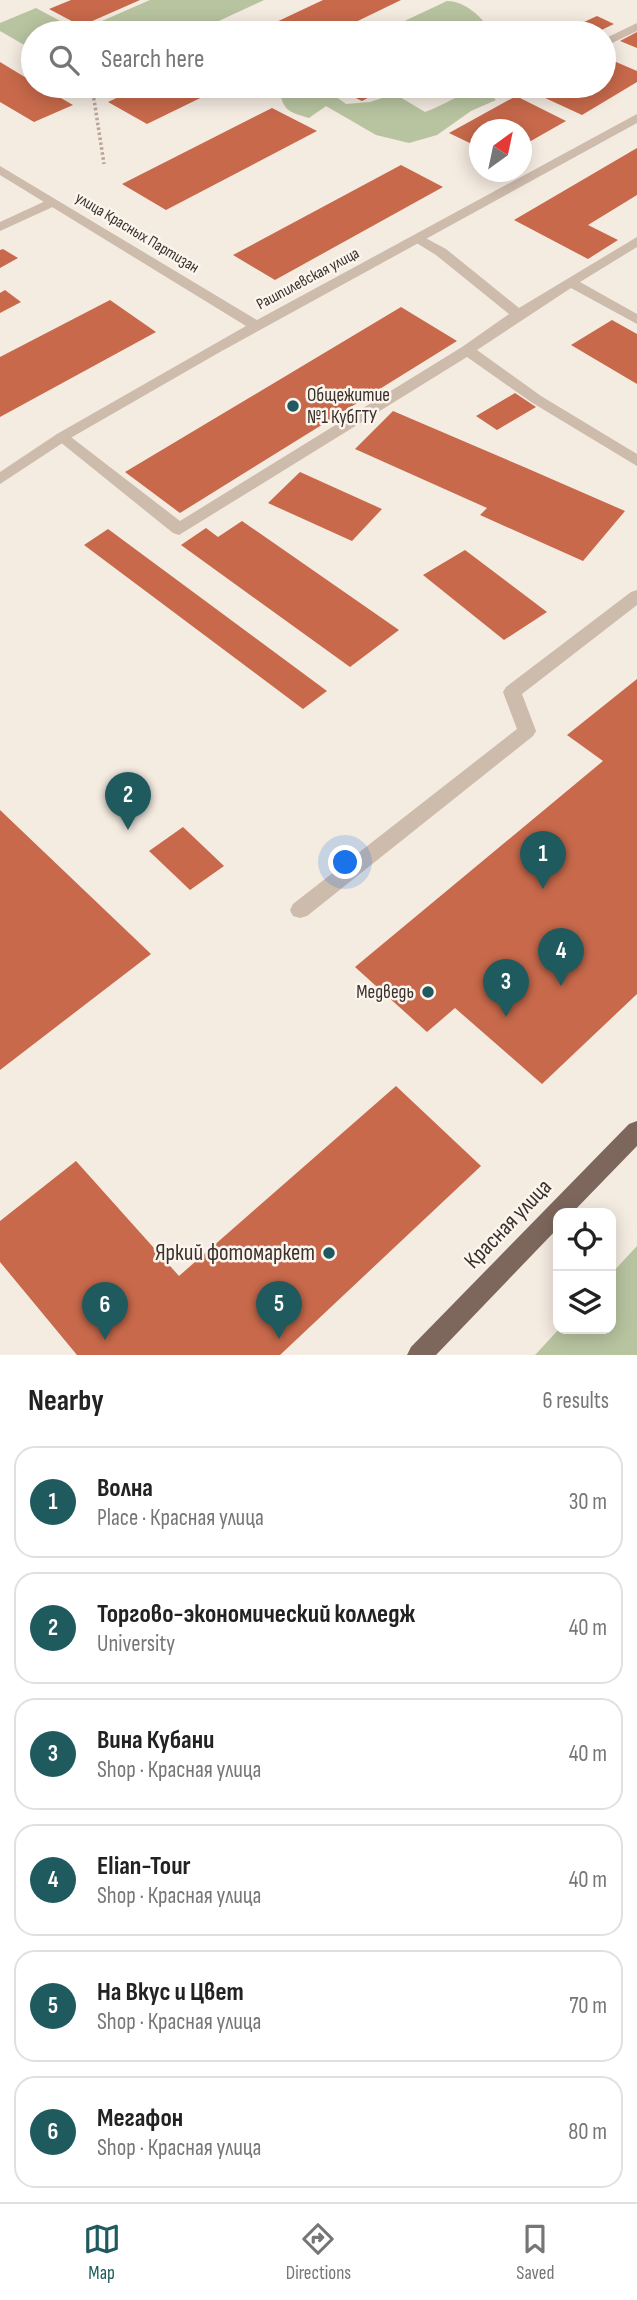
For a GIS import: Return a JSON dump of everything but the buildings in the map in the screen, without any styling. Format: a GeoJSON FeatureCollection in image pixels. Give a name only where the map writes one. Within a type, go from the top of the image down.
{"type":"FeatureCollection","features":[{"type":"Feature","properties":{"kind":"main road","name":"Красная улица"},"geometry":{"type":"LineString","coordinates":[[419,1355],[637,1131]]}},
{"type":"Feature","properties":{"kind":"street"},"geometry":{"type":"LineString","coordinates":[[616,37],[637,26]]}},
{"type":"Feature","properties":{"kind":"street","name":"Рашпилевская улица"},"geometry":{"type":"LineString","coordinates":[[0,479],[62,437],[256,326],[420,239],[637,118]]}},
{"type":"Feature","properties":{"kind":"street","name":"улица Красных Партизан"},"geometry":{"type":"LineString","coordinates":[[0,170],[256,326]]}},
{"type":"Feature","properties":{"kind":"street"},"geometry":{"type":"LineString","coordinates":[[0,227],[52,202]]}},
{"type":"Feature","properties":{"kind":"street"},"geometry":{"type":"LineString","coordinates":[[420,239],[441,252],[518,314]]}},
{"type":"Feature","properties":{"kind":"street"},"geometry":{"type":"LineString","coordinates":[[62,437],[179,529],[637,241]]}},
{"type":"Feature","properties":{"kind":"street"},"geometry":{"type":"LineString","coordinates":[[571,282],[637,320]]}},
{"type":"Feature","properties":{"kind":"street"},"geometry":{"type":"LineString","coordinates":[[467,350],[536,399],[637,461]]}},
{"type":"Feature","properties":{"kind":"street"},"geometry":{"type":"LineString","coordinates":[[300,910],[527,731],[512,692],[637,596]]}},
{"type":"Feature","properties":{"kind":"path"},"geometry":{"type":"LineString","coordinates":[[94,98],[104,164]]}},
{"type":"Feature","properties":{"kind":"green space"},"geometry":{"type":"Polygon","coordinates":[[[150,0],[264,0],[219,21],[102,21],[150,0]]]}},
{"type":"Feature","properties":{"kind":"green space"},"geometry":{"type":"Polygon","coordinates":[[[447,1],[461,4],[483,21],[404,21],[447,1]]]}},
{"type":"Feature","properties":{"kind":"green space"},"geometry":{"type":"Polygon","coordinates":[[[36,8],[60,21],[21,21],[21,43],[0,31],[0,23],[36,8]]]}},
{"type":"Feature","properties":{"kind":"green space"},"geometry":{"type":"Polygon","coordinates":[[[338,98],[346,104],[402,98],[425,112],[456,98],[496,100],[471,111],[437,135],[409,143],[376,135],[326,106],[309,118],[287,108],[282,100],[338,98]]]}},
{"type":"Feature","properties":{"kind":"green space"},"geometry":{"type":"Polygon","coordinates":[[[637,1246],[637,1355],[535,1355],[554,1334],[616,1334],[616,1269],[637,1246]]]}},
{"type":"Feature","properties":{"kind":"place","name":"Общежитие №1 КубГТУ"},"geometry":{"type":"Point","coordinates":[293,406]}},
{"type":"Feature","properties":{"kind":"place","name":"Торгово-экономический колледж"},"geometry":{"type":"Point","coordinates":[128,830]}},
{"type":"Feature","properties":{"kind":"place","name":"Волна"},"geometry":{"type":"Point","coordinates":[543,889]}},
{"type":"Feature","properties":{"kind":"place","name":"Elian-Tour"},"geometry":{"type":"Point","coordinates":[561,986]}},
{"type":"Feature","properties":{"kind":"place","name":"Медведь"},"geometry":{"type":"Point","coordinates":[428,992]}},
{"type":"Feature","properties":{"kind":"place","name":"Вина Кубани"},"geometry":{"type":"Point","coordinates":[506,1017]}},
{"type":"Feature","properties":{"kind":"place","name":"Яркий фотомаркет"},"geometry":{"type":"Point","coordinates":[329,1253]}},
{"type":"Feature","properties":{"kind":"place","name":"На Вкус и Цвет"},"geometry":{"type":"Point","coordinates":[279,1339]}},
{"type":"Feature","properties":{"kind":"place","name":"Мегафон"},"geometry":{"type":"Point","coordinates":[105,1340]}}]}
